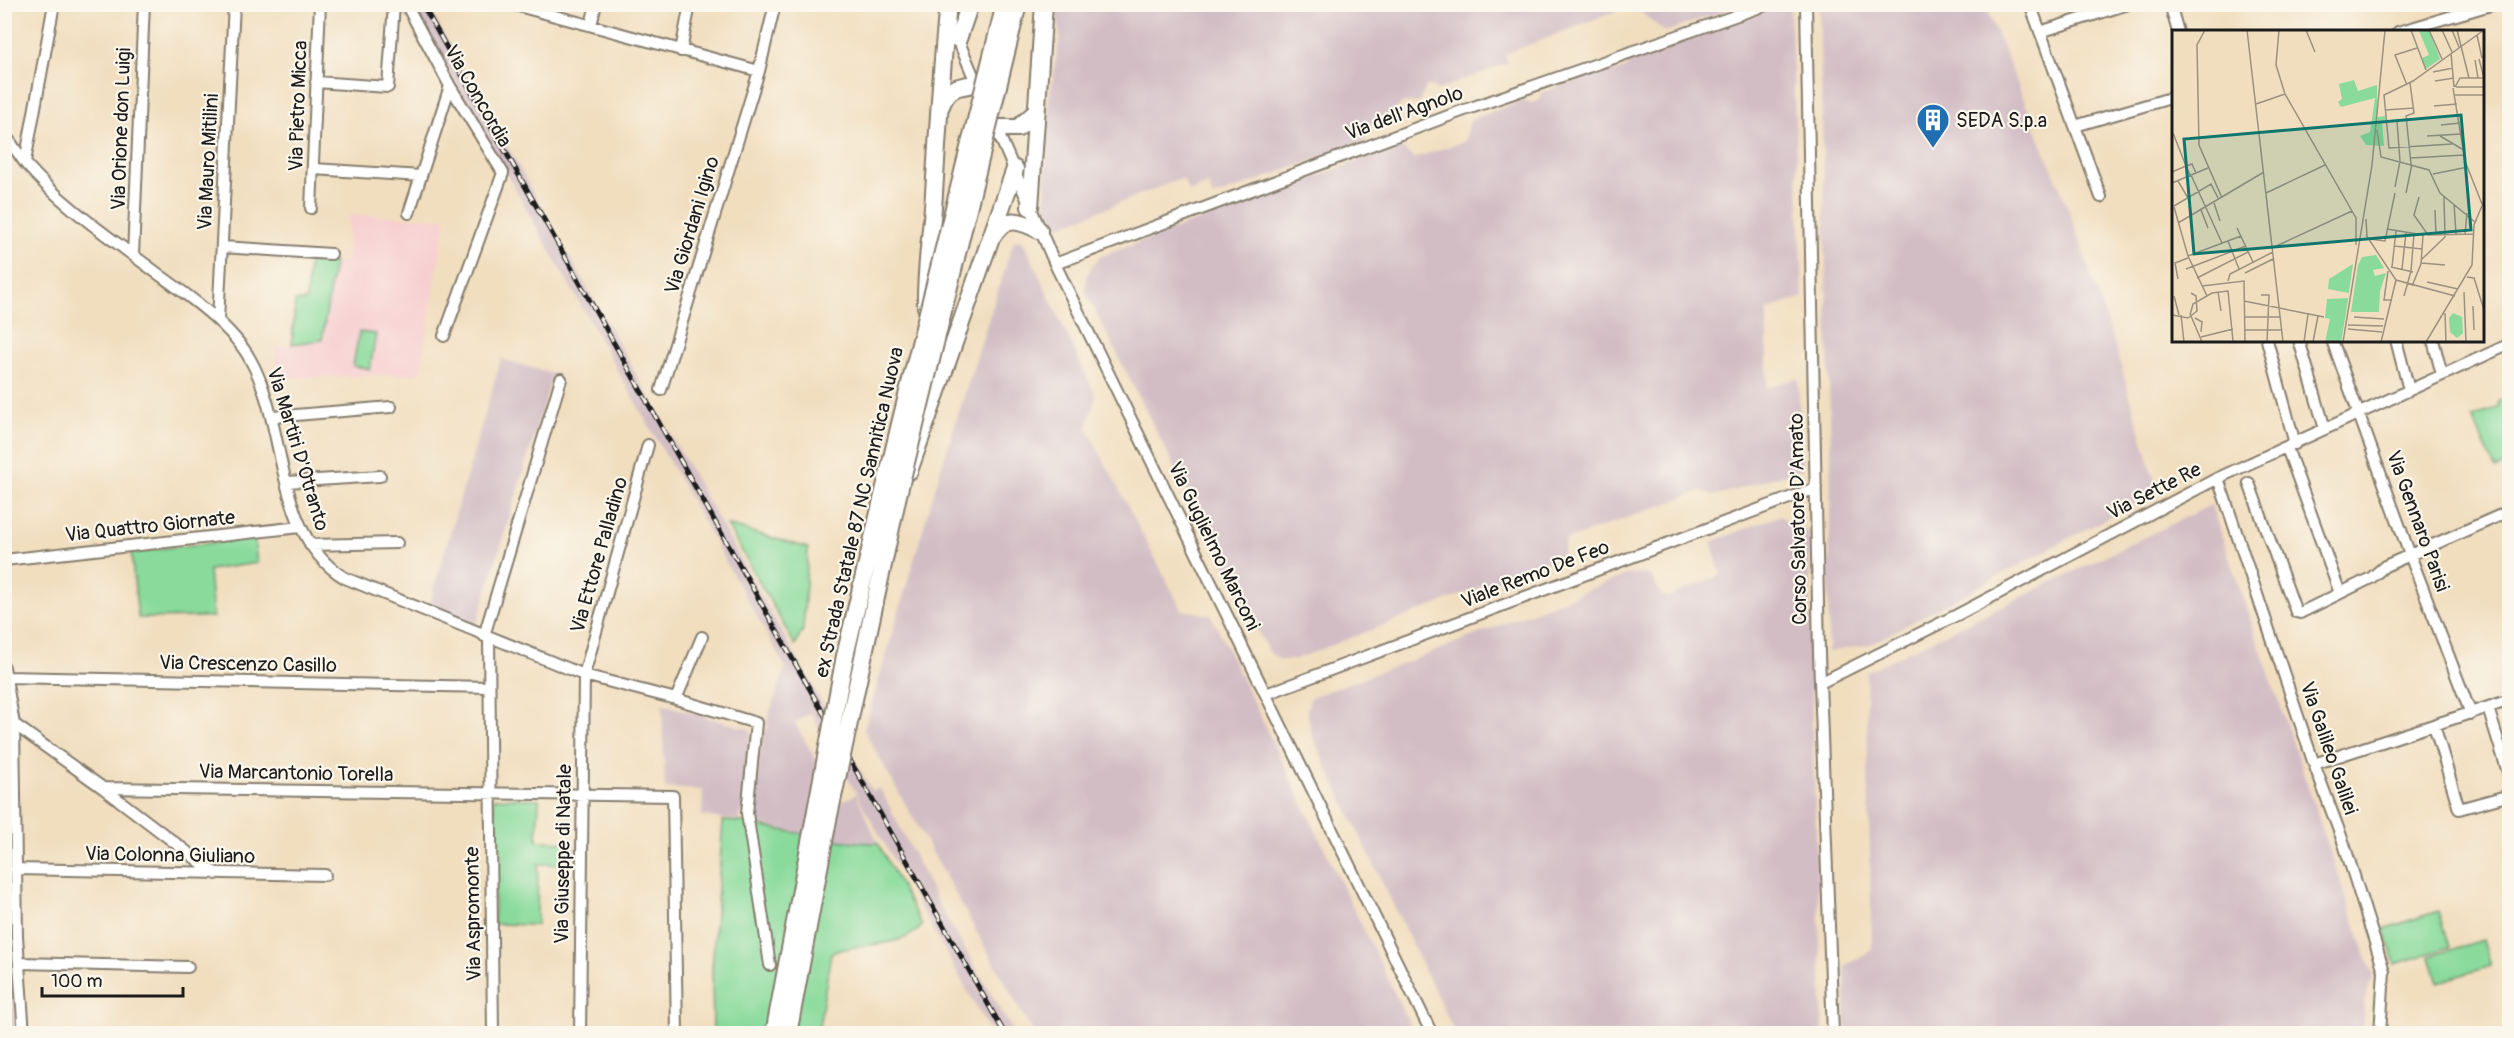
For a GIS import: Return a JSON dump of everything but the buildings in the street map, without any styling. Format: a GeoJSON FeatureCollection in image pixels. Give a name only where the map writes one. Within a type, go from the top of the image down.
{"type":"FeatureCollection","features":[{"type":"Feature","properties":{"kind":"highway"},"geometry":{"type":"LineString","coordinates":[[958,39],[970,4]]}},
{"type":"Feature","properties":{"kind":"highway","name":"ex Strada Statale 87 NC Sannitica Nuova"},"geometry":{"type":"LineString","coordinates":[[774,1034],[845,656],[1005,4]]}},
{"type":"Feature","properties":{"kind":"highway","name":"ex Strada Statale 87 NC Sannitica Nuova"},"geometry":{"type":"LineString","coordinates":[[788,1034],[828,820],[897,502],[1017,4]]}},
{"type":"Feature","properties":{"kind":"highway"},"geometry":{"type":"LineString","coordinates":[[1030,207],[1044,4]]}},
{"type":"Feature","properties":{"kind":"highway"},"geometry":{"type":"LineString","coordinates":[[927,317],[926,275],[934,195],[945,9]]}},
{"type":"Feature","properties":{"kind":"highway"},"geometry":{"type":"LineString","coordinates":[[938,112],[945,95],[954,86],[974,78]]}},
{"type":"Feature","properties":{"kind":"highway"},"geometry":{"type":"LineString","coordinates":[[996,128],[1018,128],[1036,112]]}},
{"type":"Feature","properties":{"kind":"highway"},"geometry":{"type":"LineString","coordinates":[[897,502],[1015,169]]}},
{"type":"Feature","properties":{"kind":"highway"},"geometry":{"type":"LineString","coordinates":[[989,240],[1006,222],[1024,223],[1039,230]]}},
{"type":"Feature","properties":{"kind":"street"},"geometry":{"type":"LineString","coordinates":[[25,162],[54,4]]}},
{"type":"Feature","properties":{"kind":"street","name":"Via Orione don Luigi"},"geometry":{"type":"LineString","coordinates":[[134,255],[144,4]]}},
{"type":"Feature","properties":{"kind":"street","name":"Via Mauro Mitilini"},"geometry":{"type":"LineString","coordinates":[[218,321],[234,4]]}},
{"type":"Feature","properties":{"kind":"street","name":"Via Pietro Micca"},"geometry":{"type":"LineString","coordinates":[[312,208],[320,4]]}},
{"type":"Feature","properties":{"kind":"street"},"geometry":{"type":"LineString","coordinates":[[316,82],[388,87],[394,4]]}},
{"type":"Feature","properties":{"kind":"street","name":"Via Concordia"},"geometry":{"type":"LineString","coordinates":[[406,4],[450,87],[503,173],[444,336]]}},
{"type":"Feature","properties":{"kind":"street"},"geometry":{"type":"LineString","coordinates":[[591,25],[596,4]]}},
{"type":"Feature","properties":{"kind":"street"},"geometry":{"type":"LineString","coordinates":[[681,51],[690,4]]}},
{"type":"Feature","properties":{"kind":"street","name":"Via Giordani Igino"},"geometry":{"type":"LineString","coordinates":[[661,390],[759,71],[775,4]]}},
{"type":"Feature","properties":{"kind":"street","name":"Via dell'Agnolo"},"geometry":{"type":"LineString","coordinates":[[1055,264],[1459,112],[1769,4]]}},
{"type":"Feature","properties":{"kind":"street","name":"Corso Salvatore D'Amato"},"geometry":{"type":"LineString","coordinates":[[1806,4],[1820,683],[1833,1034]]}},
{"type":"Feature","properties":{"kind":"street"},"geometry":{"type":"LineString","coordinates":[[2030,4],[2101,197]]}},
{"type":"Feature","properties":{"kind":"street"},"geometry":{"type":"LineString","coordinates":[[2040,32],[2128,4]]}},
{"type":"Feature","properties":{"kind":"street"},"geometry":{"type":"LineString","coordinates":[[2170,4],[2177,30]]}},
{"type":"Feature","properties":{"kind":"street"},"geometry":{"type":"LineString","coordinates":[[2405,30],[2494,4]]}},
{"type":"Feature","properties":{"kind":"street"},"geometry":{"type":"LineString","coordinates":[[514,5],[759,71]]}},
{"type":"Feature","properties":{"kind":"street","name":"Via Guglielmo Marconi"},"geometry":{"type":"LineString","coordinates":[[945,9],[1055,264],[1432,1034]]}},
{"type":"Feature","properties":{"kind":"street"},"geometry":{"type":"LineString","coordinates":[[409,213],[450,87]]}},
{"type":"Feature","properties":{"kind":"street"},"geometry":{"type":"LineString","coordinates":[[2075,126],[2172,98]]}},
{"type":"Feature","properties":{"kind":"street","name":"Via Martiri D'Otranto"},"geometry":{"type":"LineString","coordinates":[[4,133],[25,162],[70,207],[218,321],[250,357],[272,417],[300,527],[310,545],[330,569],[345,578],[486,637],[584,675],[756,723],[747,813],[770,965]]}},
{"type":"Feature","properties":{"kind":"street"},"geometry":{"type":"LineString","coordinates":[[314,169],[421,176]]}},
{"type":"Feature","properties":{"kind":"street"},"geometry":{"type":"LineString","coordinates":[[222,247],[331,254]]}},
{"type":"Feature","properties":{"kind":"street"},"geometry":{"type":"LineString","coordinates":[[2267,342],[2291,446],[2340,593]]}},
{"type":"Feature","properties":{"kind":"street"},"geometry":{"type":"LineString","coordinates":[[2301,342],[2325,429]]}},
{"type":"Feature","properties":{"kind":"street","name":"Via Gennaro Parisi"},"geometry":{"type":"LineString","coordinates":[[2333,342],[2471,714]]}},
{"type":"Feature","properties":{"kind":"street"},"geometry":{"type":"LineString","coordinates":[[2397,342],[2409,390]]}},
{"type":"Feature","properties":{"kind":"street"},"geometry":{"type":"LineString","coordinates":[[2434,342],[2442,375]]}},
{"type":"Feature","properties":{"kind":"street","name":"Via Sette Re"},"geometry":{"type":"LineString","coordinates":[[1820,683],[1957,615],[2218,478],[2510,344]]}},
{"type":"Feature","properties":{"kind":"street","name":"Via Aspromonte"},"geometry":{"type":"LineString","coordinates":[[493,1034],[489,687],[486,637],[561,379]]}},
{"type":"Feature","properties":{"kind":"street"},"geometry":{"type":"LineString","coordinates":[[272,417],[391,407]]}},
{"type":"Feature","properties":{"kind":"street","name":"Via Ettore Palladino"},"geometry":{"type":"LineString","coordinates":[[584,675],[648,445]]}},
{"type":"Feature","properties":{"kind":"street"},"geometry":{"type":"LineString","coordinates":[[287,482],[380,476]]}},
{"type":"Feature","properties":{"kind":"street","name":"Via Galileo Galilei"},"geometry":{"type":"LineString","coordinates":[[2218,478],[2314,764],[2344,844],[2384,971],[2380,1034]]}},
{"type":"Feature","properties":{"kind":"street"},"geometry":{"type":"LineString","coordinates":[[2249,483],[2296,612],[2300,613],[2372,578],[2385,566],[2510,511]]}},
{"type":"Feature","properties":{"kind":"street","name":"Viale Remo De Feo"},"geometry":{"type":"LineString","coordinates":[[1266,694],[1816,489]]}},
{"type":"Feature","properties":{"kind":"street","name":"Via Quattro Giornate"},"geometry":{"type":"LineString","coordinates":[[4,560],[300,527]]}},
{"type":"Feature","properties":{"kind":"street"},"geometry":{"type":"LineString","coordinates":[[310,545],[397,543]]}},
{"type":"Feature","properties":{"kind":"street"},"geometry":{"type":"LineString","coordinates":[[676,699],[702,638]]}},
{"type":"Feature","properties":{"kind":"street"},"geometry":{"type":"LineString","coordinates":[[5,672],[14,724],[15,869],[24,1034]]}},
{"type":"Feature","properties":{"kind":"street","name":"Via Crescenzo Casillo"},"geometry":{"type":"LineString","coordinates":[[5,672],[489,687]]}},
{"type":"Feature","properties":{"kind":"street","name":"Via Giuseppe di Natale"},"geometry":{"type":"LineString","coordinates":[[580,1034],[584,675]]}},
{"type":"Feature","properties":{"kind":"street"},"geometry":{"type":"LineString","coordinates":[[2314,764],[2510,700]]}},
{"type":"Feature","properties":{"kind":"street"},"geometry":{"type":"LineString","coordinates":[[2488,708],[2507,761],[2510,779]]}},
{"type":"Feature","properties":{"kind":"street"},"geometry":{"type":"LineString","coordinates":[[14,724],[216,874]]}},
{"type":"Feature","properties":{"kind":"street"},"geometry":{"type":"LineString","coordinates":[[2434,725],[2459,809],[2510,795]]}},
{"type":"Feature","properties":{"kind":"street","name":"Via Marcantonio Torella"},"geometry":{"type":"LineString","coordinates":[[103,788],[673,796],[677,1034]]}},
{"type":"Feature","properties":{"kind":"street","name":"Via Colonna Giuliano"},"geometry":{"type":"LineString","coordinates":[[15,869],[325,876]]}},
{"type":"Feature","properties":{"kind":"street"},"geometry":{"type":"LineString","coordinates":[[19,963],[188,967]]}},
{"type":"Feature","properties":{"kind":"shaded area"},"geometry":{"type":"Polygon","coordinates":[[[1056,4],[1742,5],[1665,32],[1632,5],[1505,54],[1508,63],[1437,90],[1427,85],[1419,103],[1403,102],[1389,118],[1363,130],[1366,141],[1213,197],[1208,184],[1189,192],[1183,178],[1050,230],[1041,211],[1045,207],[1048,105],[1060,36],[1056,4]]]}},
{"type":"Feature","properties":{"kind":"shaded area"},"geometry":{"type":"Polygon","coordinates":[[[411,5],[427,5],[872,791],[880,788],[939,905],[1014,1033],[991,1033],[811,713],[795,723],[840,803],[856,794],[878,843],[833,840],[755,823],[758,808],[755,803],[762,735],[769,726],[766,724],[785,668],[790,675],[411,5]]]}},
{"type":"Feature","properties":{"kind":"shaded area"},"geometry":{"type":"Polygon","coordinates":[[[1782,5],[1790,9],[1803,297],[1767,310],[1767,388],[1798,378],[1802,469],[1715,496],[1701,491],[1566,540],[1561,556],[1294,660],[1280,660],[1268,651],[1085,291],[1086,275],[1099,257],[1399,146],[1415,158],[1465,141],[1470,120],[1524,100],[1532,103],[1540,100],[1542,92],[1609,68],[1616,72],[1626,68],[1628,60],[1782,5]]]}},
{"type":"Feature","properties":{"kind":"shaded area"},"geometry":{"type":"Polygon","coordinates":[[[1819,5],[1985,5],[2069,210],[2112,336],[2158,491],[1871,644],[1828,652],[1831,452],[1819,5]]]}},
{"type":"Feature","properties":{"kind":"shaded area"},"geometry":{"type":"Polygon","coordinates":[[[349,215],[446,218],[420,374],[277,378],[276,347],[322,340],[334,262],[346,262],[349,215]]]}},
{"type":"Feature","properties":{"kind":"shaded area"},"geometry":{"type":"Polygon","coordinates":[[[1014,240],[1023,241],[1096,396],[1087,428],[1182,610],[1211,615],[1414,1033],[1033,1033],[864,730],[941,468],[1014,240]]]}},
{"type":"Feature","properties":{"kind":"shaded area"},"geometry":{"type":"Polygon","coordinates":[[[501,359],[553,374],[476,626],[458,615],[429,605],[501,359]]]}},
{"type":"Feature","properties":{"kind":"shaded area"},"geometry":{"type":"Polygon","coordinates":[[[2211,505],[2373,976],[2364,1001],[2362,1033],[1846,1033],[1845,966],[1872,950],[1866,672],[2211,505]]]}},
{"type":"Feature","properties":{"kind":"shaded area"},"geometry":{"type":"Polygon","coordinates":[[[1779,516],[1809,532],[1812,723],[1823,1033],[1455,1033],[1312,736],[1307,709],[1311,697],[1413,660],[1626,575],[1639,573],[1651,576],[1662,596],[1668,597],[1721,575],[1711,542],[1779,516]]]}},
{"type":"Feature","properties":{"kind":"shaded area"},"geometry":{"type":"Polygon","coordinates":[[[662,704],[751,730],[744,806],[739,821],[702,816],[703,790],[665,788],[662,704]]]}},
{"type":"Feature","properties":{"kind":"shaded area"},"geometry":{"type":"Polygon","coordinates":[[[5,830],[6,894],[17,1033],[5,1033],[5,830]]]}},
{"type":"Feature","properties":{"kind":"green space"},"geometry":{"type":"Polygon","coordinates":[[[309,260],[334,262],[322,340],[292,344],[295,301],[306,301],[309,260]]]}},
{"type":"Feature","properties":{"kind":"green space"},"geometry":{"type":"Polygon","coordinates":[[[359,332],[376,334],[370,369],[353,366],[359,332]]]}},
{"type":"Feature","properties":{"kind":"green space"},"geometry":{"type":"Polygon","coordinates":[[[2509,396],[2509,463],[2495,469],[2473,418],[2499,406],[2498,402],[2509,396]]]}},
{"type":"Feature","properties":{"kind":"green space"},"geometry":{"type":"Polygon","coordinates":[[[727,525],[808,548],[803,630],[795,645],[727,525]]]}},
{"type":"Feature","properties":{"kind":"green space"},"geometry":{"type":"Polygon","coordinates":[[[254,538],[257,563],[209,570],[213,617],[138,618],[131,552],[254,538]]]}},
{"type":"Feature","properties":{"kind":"green space"},"geometry":{"type":"Polygon","coordinates":[[[494,798],[539,799],[537,841],[573,842],[573,864],[538,864],[537,925],[494,924],[494,798]]]}},
{"type":"Feature","properties":{"kind":"green space"},"geometry":{"type":"Polygon","coordinates":[[[723,821],[755,823],[758,826],[833,839],[878,843],[922,926],[903,939],[842,949],[831,953],[818,1033],[713,1034],[712,969],[723,821]]]}},
{"type":"Feature","properties":{"kind":"green space"},"geometry":{"type":"Polygon","coordinates":[[[2438,911],[2449,947],[2395,964],[2384,929],[2438,911]]]}},
{"type":"Feature","properties":{"kind":"green space"},"geometry":{"type":"Polygon","coordinates":[[[2483,940],[2491,966],[2438,982],[2430,956],[2483,940]]]}},
{"type":"Feature","properties":{"kind":"railway"},"geometry":{"type":"LineString","coordinates":[[422,4],[1005,1034]]}},
{"type":"Feature","properties":{"kind":"place","name":"SEDA S.p.a"},"geometry":{"type":"Point","coordinates":[1933,149]}}]}
